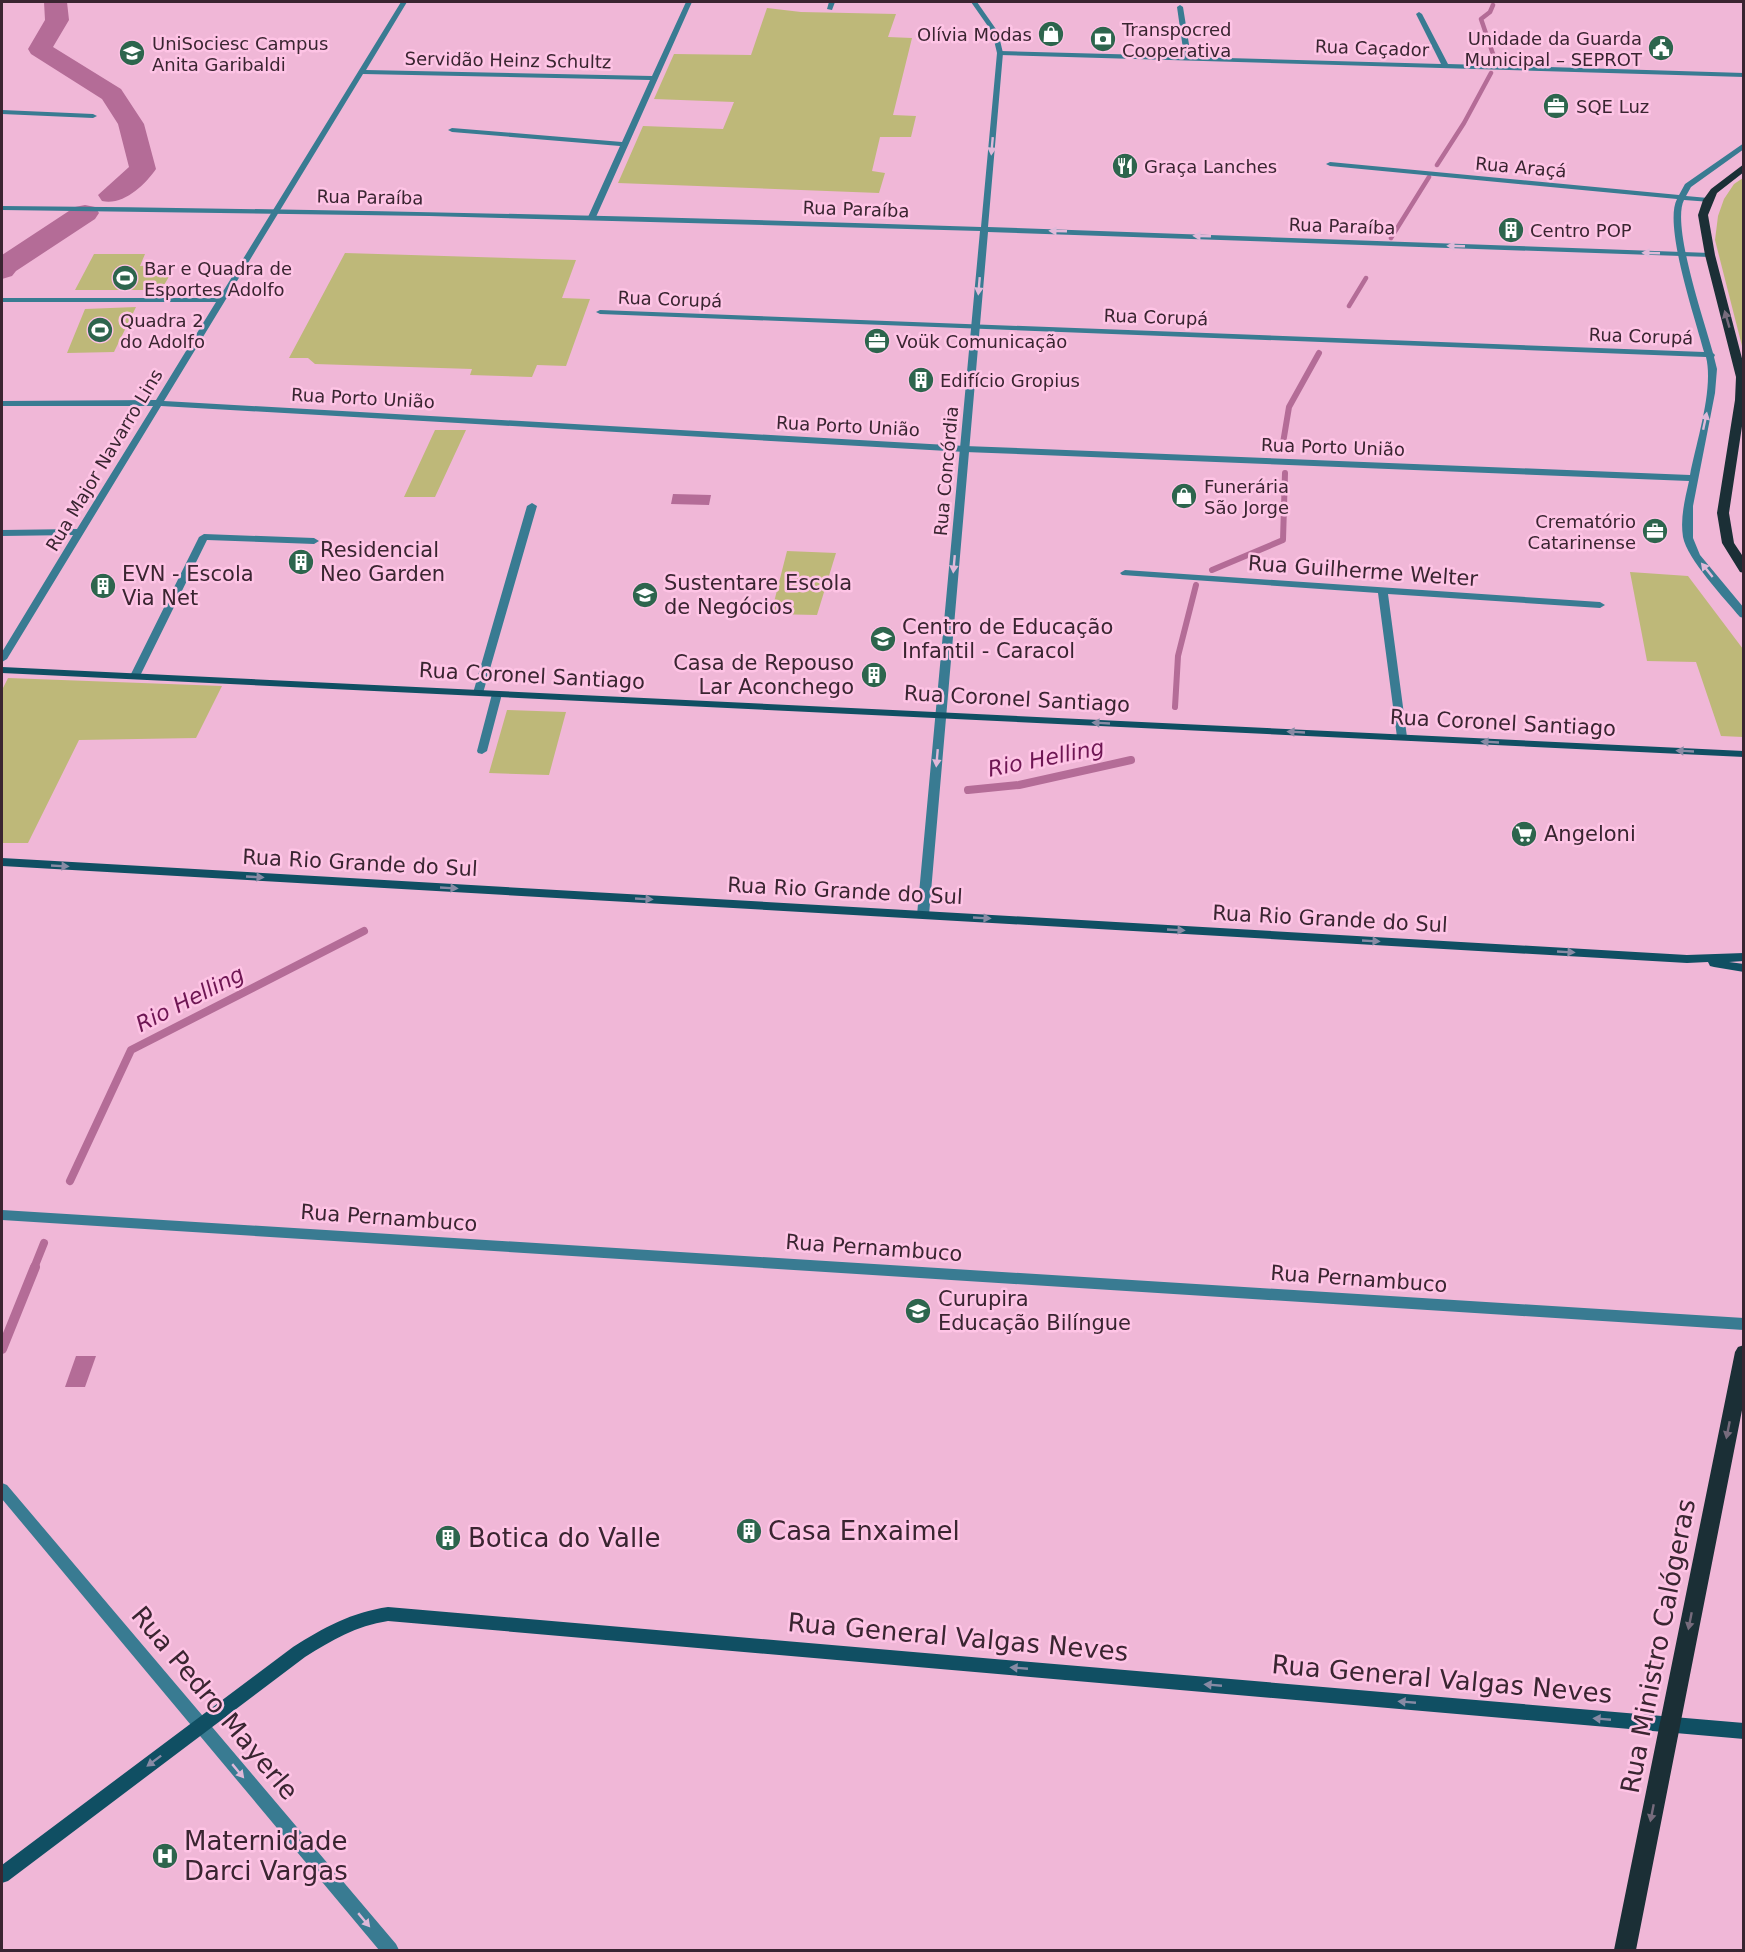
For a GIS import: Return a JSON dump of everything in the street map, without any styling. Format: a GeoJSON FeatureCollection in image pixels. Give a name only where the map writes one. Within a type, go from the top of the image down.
{"type":"FeatureCollection","features":[{"type":"Feature","properties":{"kind":"main road"},"geometry":{"type":"LineString","coordinates":[[1743,167],[1719,185],[1708,200],[1703,223],[1738,356],[1741,377],[1740,400],[1723,513],[1728,543],[1743,569]]}},
{"type":"Feature","properties":{"kind":"main road","name":"Rua Coronel Santiago"},"geometry":{"type":"LineString","coordinates":[[2,670],[1743,754]]}},
{"type":"Feature","properties":{"kind":"main road","name":"Rua Rio Grande do Sul"},"geometry":{"type":"LineString","coordinates":[[2,862],[1687,959],[1743,957]]}},
{"type":"Feature","properties":{"kind":"main road","name":"Rua Rio Grande do Sul"},"geometry":{"type":"LineString","coordinates":[[1687,959],[1743,968]]}},
{"type":"Feature","properties":{"kind":"main road","name":"Rua Ministro Calógeras"},"geometry":{"type":"LineString","coordinates":[[1625,1950],[1743,1352]]}},
{"type":"Feature","properties":{"kind":"main road","name":"Rua General Valgas Neves"},"geometry":{"type":"LineString","coordinates":[[2,1875],[322,1637],[363,1617],[388,1614],[1743,1731]]}},
{"type":"Feature","properties":{"kind":"street","name":"Rua Major Navarro Lins"},"geometry":{"type":"LineString","coordinates":[[2,659],[404,2]]}},
{"type":"Feature","properties":{"kind":"street"},"geometry":{"type":"LineString","coordinates":[[592,218],[689,2]]}},
{"type":"Feature","properties":{"kind":"street","name":"Rua Concórdia"},"geometry":{"type":"LineString","coordinates":[[923,915],[1000,53],[995,32],[974,2]]}},
{"type":"Feature","properties":{"kind":"street"},"geometry":{"type":"LineString","coordinates":[[1180,7],[1188,58]]}},
{"type":"Feature","properties":{"kind":"street"},"geometry":{"type":"LineString","coordinates":[[1419,14],[1445,65]]}},
{"type":"Feature","properties":{"kind":"street","name":"Rua Caçador"},"geometry":{"type":"LineString","coordinates":[[1000,53],[1743,75]]}},
{"type":"Feature","properties":{"kind":"street","name":"Servidão Heinz Schultz"},"geometry":{"type":"LineString","coordinates":[[361,72],[655,78]]}},
{"type":"Feature","properties":{"kind":"street"},"geometry":{"type":"LineString","coordinates":[[2,112],[93,116]]}},
{"type":"Feature","properties":{"kind":"street"},"geometry":{"type":"LineString","coordinates":[[452,130],[624,144]]}},
{"type":"Feature","properties":{"kind":"street"},"geometry":{"type":"LineString","coordinates":[[1743,145],[1700,175],[1681,196],[1676,218],[1682,254],[1711,355],[1713,382],[1686,520],[1688,538],[1696,556],[1743,615]]}},
{"type":"Feature","properties":{"kind":"street","name":"Rua Araçá"},"geometry":{"type":"LineString","coordinates":[[1330,164],[1708,200]]}},
{"type":"Feature","properties":{"kind":"street","name":"Rua Paraíba"},"geometry":{"type":"LineString","coordinates":[[2,208],[276,210],[984,228],[1710,255]]}},
{"type":"Feature","properties":{"kind":"street"},"geometry":{"type":"LineString","coordinates":[[2,300],[221,300]]}},
{"type":"Feature","properties":{"kind":"street","name":"Rua Corupá"},"geometry":{"type":"LineString","coordinates":[[600,312],[1711,355]]}},
{"type":"Feature","properties":{"kind":"street","name":"Rua Porto União"},"geometry":{"type":"LineString","coordinates":[[2,403],[158,403],[965,449],[1693,478]]}},
{"type":"Feature","properties":{"kind":"street"},"geometry":{"type":"LineString","coordinates":[[478,693],[532,506]]}},
{"type":"Feature","properties":{"kind":"street"},"geometry":{"type":"LineString","coordinates":[[2,533],[79,532]]}},
{"type":"Feature","properties":{"kind":"street"},"geometry":{"type":"LineString","coordinates":[[135,676],[204,537],[314,541]]}},
{"type":"Feature","properties":{"kind":"street","name":"Rua Guilherme Welter"},"geometry":{"type":"LineString","coordinates":[[1125,573],[1600,605]]}},
{"type":"Feature","properties":{"kind":"street"},"geometry":{"type":"LineString","coordinates":[[1383,590],[1402,737]]}},
{"type":"Feature","properties":{"kind":"street"},"geometry":{"type":"LineString","coordinates":[[482,751],[497,694]]}},
{"type":"Feature","properties":{"kind":"street","name":"Rua Pernambuco"},"geometry":{"type":"LineString","coordinates":[[2,1215],[1743,1324]]}},
{"type":"Feature","properties":{"kind":"street","name":"Rua Pedro Mayerle"},"geometry":{"type":"LineString","coordinates":[[2,1489],[390,1950]]}},
{"type":"Feature","properties":{"kind":"shaded area"},"geometry":{"type":"Polygon","coordinates":[[[767,8],[801,12],[896,14],[888,37],[912,38],[893,115],[916,116],[911,137],[880,137],[872,171],[885,173],[879,193],[618,183],[643,126],[723,129],[734,102],[654,99],[674,54],[751,55],[767,8]]]}},
{"type":"Feature","properties":{"kind":"shaded area"},"geometry":{"type":"Polygon","coordinates":[[[1743,178],[1743,350],[1715,240],[1718,216],[1724,199],[1734,184],[1743,178]]]}},
{"type":"Feature","properties":{"kind":"shaded area"},"geometry":{"type":"Polygon","coordinates":[[[345,253],[576,260],[562,298],[590,299],[566,366],[537,365],[532,377],[470,375],[472,369],[315,364],[308,358],[289,358],[345,253]]]}},
{"type":"Feature","properties":{"kind":"shaded area","name":"Bar e Quadra de Esportes Adolfo"},"geometry":{"type":"Polygon","coordinates":[[[94,254],[145,254],[140,266],[176,265],[161,290],[75,290],[94,254]]]}},
{"type":"Feature","properties":{"kind":"shaded area","name":"Quadra 2 do Adolfo"},"geometry":{"type":"Polygon","coordinates":[[[136,307],[114,352],[67,353],[85,309],[136,307]]]}},
{"type":"Feature","properties":{"kind":"shaded area"},"geometry":{"type":"Polygon","coordinates":[[[435,430],[466,430],[435,497],[404,497],[435,430]]]}},
{"type":"Feature","properties":{"kind":"shaded area"},"geometry":{"type":"Polygon","coordinates":[[[673,494],[711,495],[709,505],[671,504],[673,494]]]}},
{"type":"Feature","properties":{"kind":"shaded area"},"geometry":{"type":"Polygon","coordinates":[[[787,551],[836,553],[817,615],[771,614],[787,551]]]}},
{"type":"Feature","properties":{"kind":"shaded area"},"geometry":{"type":"Polygon","coordinates":[[[1630,572],[1688,576],[1743,649],[1743,737],[1721,736],[1696,662],[1647,661],[1630,572]]]}},
{"type":"Feature","properties":{"kind":"shaded area"},"geometry":{"type":"Polygon","coordinates":[[[8,678],[222,686],[196,738],[79,740],[28,843],[2,843],[2,690],[8,678]]]}},
{"type":"Feature","properties":{"kind":"shaded area"},"geometry":{"type":"Polygon","coordinates":[[[507,710],[566,712],[549,775],[489,773],[507,710]]]}},
{"type":"Feature","properties":{"kind":"shaded area"},"geometry":{"type":"Polygon","coordinates":[[[76,1356],[96,1356],[85,1387],[65,1387],[76,1356]]]}},
{"type":"Feature","properties":{"kind":"waterway"},"geometry":{"type":"LineString","coordinates":[[55,2],[57,20],[40,49],[112,94],[131,124],[143,169],[112,195]]}},
{"type":"Feature","properties":{"kind":"waterway","name":"Rio Helling"},"geometry":{"type":"LineString","coordinates":[[1493,5],[1490,12],[1481,19],[1494,57]]}},
{"type":"Feature","properties":{"kind":"waterway","name":"Rio Helling"},"geometry":{"type":"LineString","coordinates":[[1437,165],[1464,123],[1491,73]]}},
{"type":"Feature","properties":{"kind":"waterway","name":"Rio Helling"},"geometry":{"type":"LineString","coordinates":[[1391,238],[1429,177]]}},
{"type":"Feature","properties":{"kind":"waterway"},"geometry":{"type":"LineString","coordinates":[[2,270],[4,266],[85,213]]}},
{"type":"Feature","properties":{"kind":"waterway","name":"Rio Helling"},"geometry":{"type":"LineString","coordinates":[[1349,306],[1366,278]]}},
{"type":"Feature","properties":{"kind":"waterway","name":"Rio Helling"},"geometry":{"type":"LineString","coordinates":[[1282,449],[1289,407],[1319,353]]}},
{"type":"Feature","properties":{"kind":"waterway","name":"Rio Helling"},"geometry":{"type":"LineString","coordinates":[[1212,570],[1283,540],[1285,473]]}},
{"type":"Feature","properties":{"kind":"waterway","name":"Rio Helling"},"geometry":{"type":"LineString","coordinates":[[1175,707],[1178,656],[1196,585]]}},
{"type":"Feature","properties":{"kind":"waterway","name":"Rio Helling"},"geometry":{"type":"LineString","coordinates":[[968,790],[1019,785],[1131,760]]}},
{"type":"Feature","properties":{"kind":"waterway","name":"Rio Helling"},"geometry":{"type":"LineString","coordinates":[[70,1181],[131,1050],[364,931]]}},
{"type":"Feature","properties":{"kind":"waterway","name":"Rio Helling"},"geometry":{"type":"LineString","coordinates":[[34,1268],[44,1243]]}},
{"type":"Feature","properties":{"kind":"waterway","name":"Rio Helling"},"geometry":{"type":"LineString","coordinates":[[2,1349],[35,1267]]}},
{"type":"Feature","properties":{"kind":"place","name":"Olívia Modas"},"geometry":{"type":"Point","coordinates":[1051,34]}},
{"type":"Feature","properties":{"kind":"place","name":"Transpocred Cooperativa"},"geometry":{"type":"Point","coordinates":[1103,39]}},
{"type":"Feature","properties":{"kind":"place","name":"Unidade da Guarda Municipal – SEPROT"},"geometry":{"type":"Point","coordinates":[1661,48]}},
{"type":"Feature","properties":{"kind":"place","name":"UniSociesc Campus Anita Garibaldi"},"geometry":{"type":"Point","coordinates":[132,53]}},
{"type":"Feature","properties":{"kind":"place","name":"SQE Luz"},"geometry":{"type":"Point","coordinates":[1556,106]}},
{"type":"Feature","properties":{"kind":"place","name":"Graça Lanches"},"geometry":{"type":"Point","coordinates":[1125,166]}},
{"type":"Feature","properties":{"kind":"place","name":"Centro POP"},"geometry":{"type":"Point","coordinates":[1511,230]}},
{"type":"Feature","properties":{"kind":"place","name":"Bar e Quadra de Esportes Adolfo"},"geometry":{"type":"Point","coordinates":[125,278]}},
{"type":"Feature","properties":{"kind":"place","name":"Quadra 2 do Adolfo"},"geometry":{"type":"Point","coordinates":[100,330]}},
{"type":"Feature","properties":{"kind":"place","name":"Voük Comunicação"},"geometry":{"type":"Point","coordinates":[877,341]}},
{"type":"Feature","properties":{"kind":"place","name":"Edifício Gropius"},"geometry":{"type":"Point","coordinates":[921,380]}},
{"type":"Feature","properties":{"kind":"place","name":"Funerária São Jorge"},"geometry":{"type":"Point","coordinates":[1184,496]}},
{"type":"Feature","properties":{"kind":"place","name":"Crematório Catarinense"},"geometry":{"type":"Point","coordinates":[1655,531]}},
{"type":"Feature","properties":{"kind":"place","name":"Residencial Neo Garden"},"geometry":{"type":"Point","coordinates":[301,562]}},
{"type":"Feature","properties":{"kind":"place","name":"EVN - Escola Via Net"},"geometry":{"type":"Point","coordinates":[103,586]}},
{"type":"Feature","properties":{"kind":"place","name":"Sustentare Escola de Negócios"},"geometry":{"type":"Point","coordinates":[645,595]}},
{"type":"Feature","properties":{"kind":"place","name":"Centro de Educação Infantil - Caracol"},"geometry":{"type":"Point","coordinates":[883,639]}},
{"type":"Feature","properties":{"kind":"place","name":"Casa de Repouso Lar Aconchego"},"geometry":{"type":"Point","coordinates":[874,675]}},
{"type":"Feature","properties":{"kind":"place","name":"Angeloni"},"geometry":{"type":"Point","coordinates":[1524,834]}},
{"type":"Feature","properties":{"kind":"place","name":"Curupira Educação Bilíngue"},"geometry":{"type":"Point","coordinates":[918,1311]}},
{"type":"Feature","properties":{"kind":"place","name":"Casa Enxaimel"},"geometry":{"type":"Point","coordinates":[749,1531]}},
{"type":"Feature","properties":{"kind":"place","name":"Botica do Valle"},"geometry":{"type":"Point","coordinates":[448,1538]}},
{"type":"Feature","properties":{"kind":"place","name":"Maternidade Darci Vargas"},"geometry":{"type":"Point","coordinates":[165,1856]}}]}
